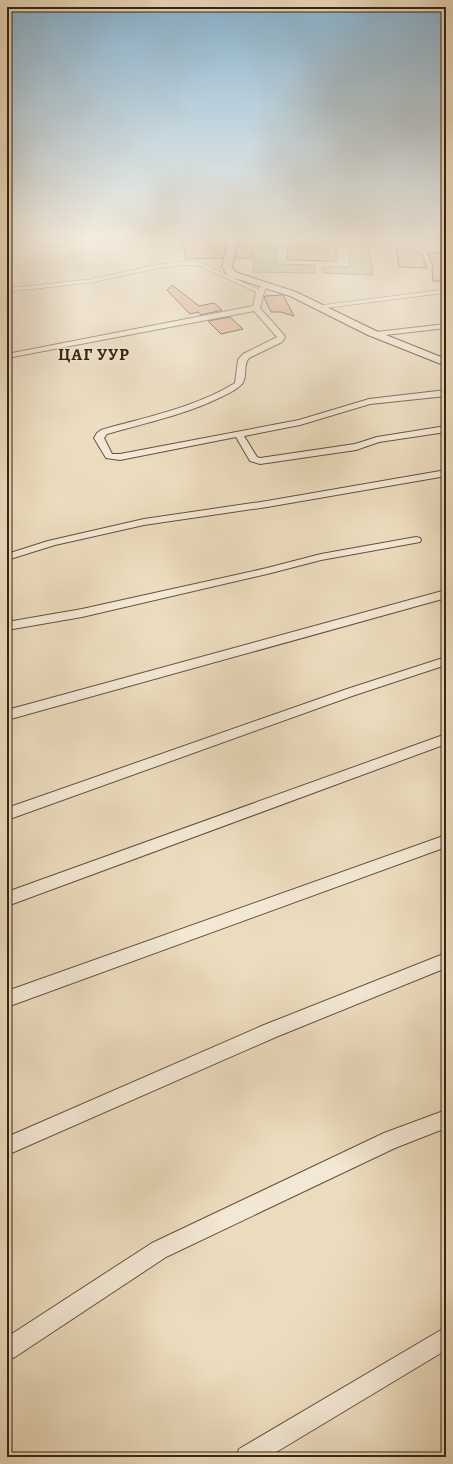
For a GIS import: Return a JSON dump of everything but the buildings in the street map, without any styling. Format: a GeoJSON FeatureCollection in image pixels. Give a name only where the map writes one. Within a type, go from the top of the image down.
{"type":"FeatureCollection","features":[{"type":"Feature","properties":{"kind":"street"},"geometry":{"type":"LineString","coordinates":[[316,304],[376,334],[444,361]]}},
{"type":"Feature","properties":{"kind":"street"},"geometry":{"type":"LineString","coordinates":[[7,356],[256,308]]}},
{"type":"Feature","properties":{"kind":"street"},"geometry":{"type":"LineString","coordinates":[[256,308],[281,337],[279,340],[246,356],[242,360],[240,380],[238,384],[201,402],[104,432],[99,438],[109,456],[120,457],[239,435],[300,422],[369,402],[446,393]]}},
{"type":"Feature","properties":{"kind":"street"},"geometry":{"type":"LineString","coordinates":[[376,334],[446,326]]}},
{"type":"Feature","properties":{"kind":"street"},"geometry":{"type":"LineString","coordinates":[[239,435],[253,459],[260,460],[356,447],[377,440],[446,429]]}},
{"type":"Feature","properties":{"kind":"street"},"geometry":{"type":"LineString","coordinates":[[7,557],[52,543],[144,522],[275,503],[446,473]]}},
{"type":"Feature","properties":{"kind":"street"},"geometry":{"type":"LineString","coordinates":[[7,626],[82,613],[267,571],[320,557],[416,540]]}},
{"type":"Feature","properties":{"kind":"street"},"geometry":{"type":"LineString","coordinates":[[7,715],[446,594]]}},
{"type":"Feature","properties":{"kind":"street"},"geometry":{"type":"LineString","coordinates":[[7,814],[344,695],[446,661]]}},
{"type":"Feature","properties":{"kind":"street"},"geometry":{"type":"LineString","coordinates":[[7,899],[446,739]]}},
{"type":"Feature","properties":{"kind":"street"},"geometry":{"type":"LineString","coordinates":[[7,999],[446,841]]}},
{"type":"Feature","properties":{"kind":"street"},"geometry":{"type":"LineString","coordinates":[[7,1146],[270,1031],[446,960]]}},
{"type":"Feature","properties":{"kind":"street"},"geometry":{"type":"LineString","coordinates":[[7,1349],[159,1250],[391,1140],[446,1119]]}},
{"type":"Feature","properties":{"kind":"street"},"geometry":{"type":"LineString","coordinates":[[247,1457],[446,1338]]}},
{"type":"Feature","properties":{"kind":"lane"},"geometry":{"type":"LineString","coordinates":[[320,306],[334,304]]}},
{"type":"Feature","properties":{"kind":"district","name":"ЦАГ УУР"},"geometry":{"type":"Point","coordinates":[94,354]}}]}
